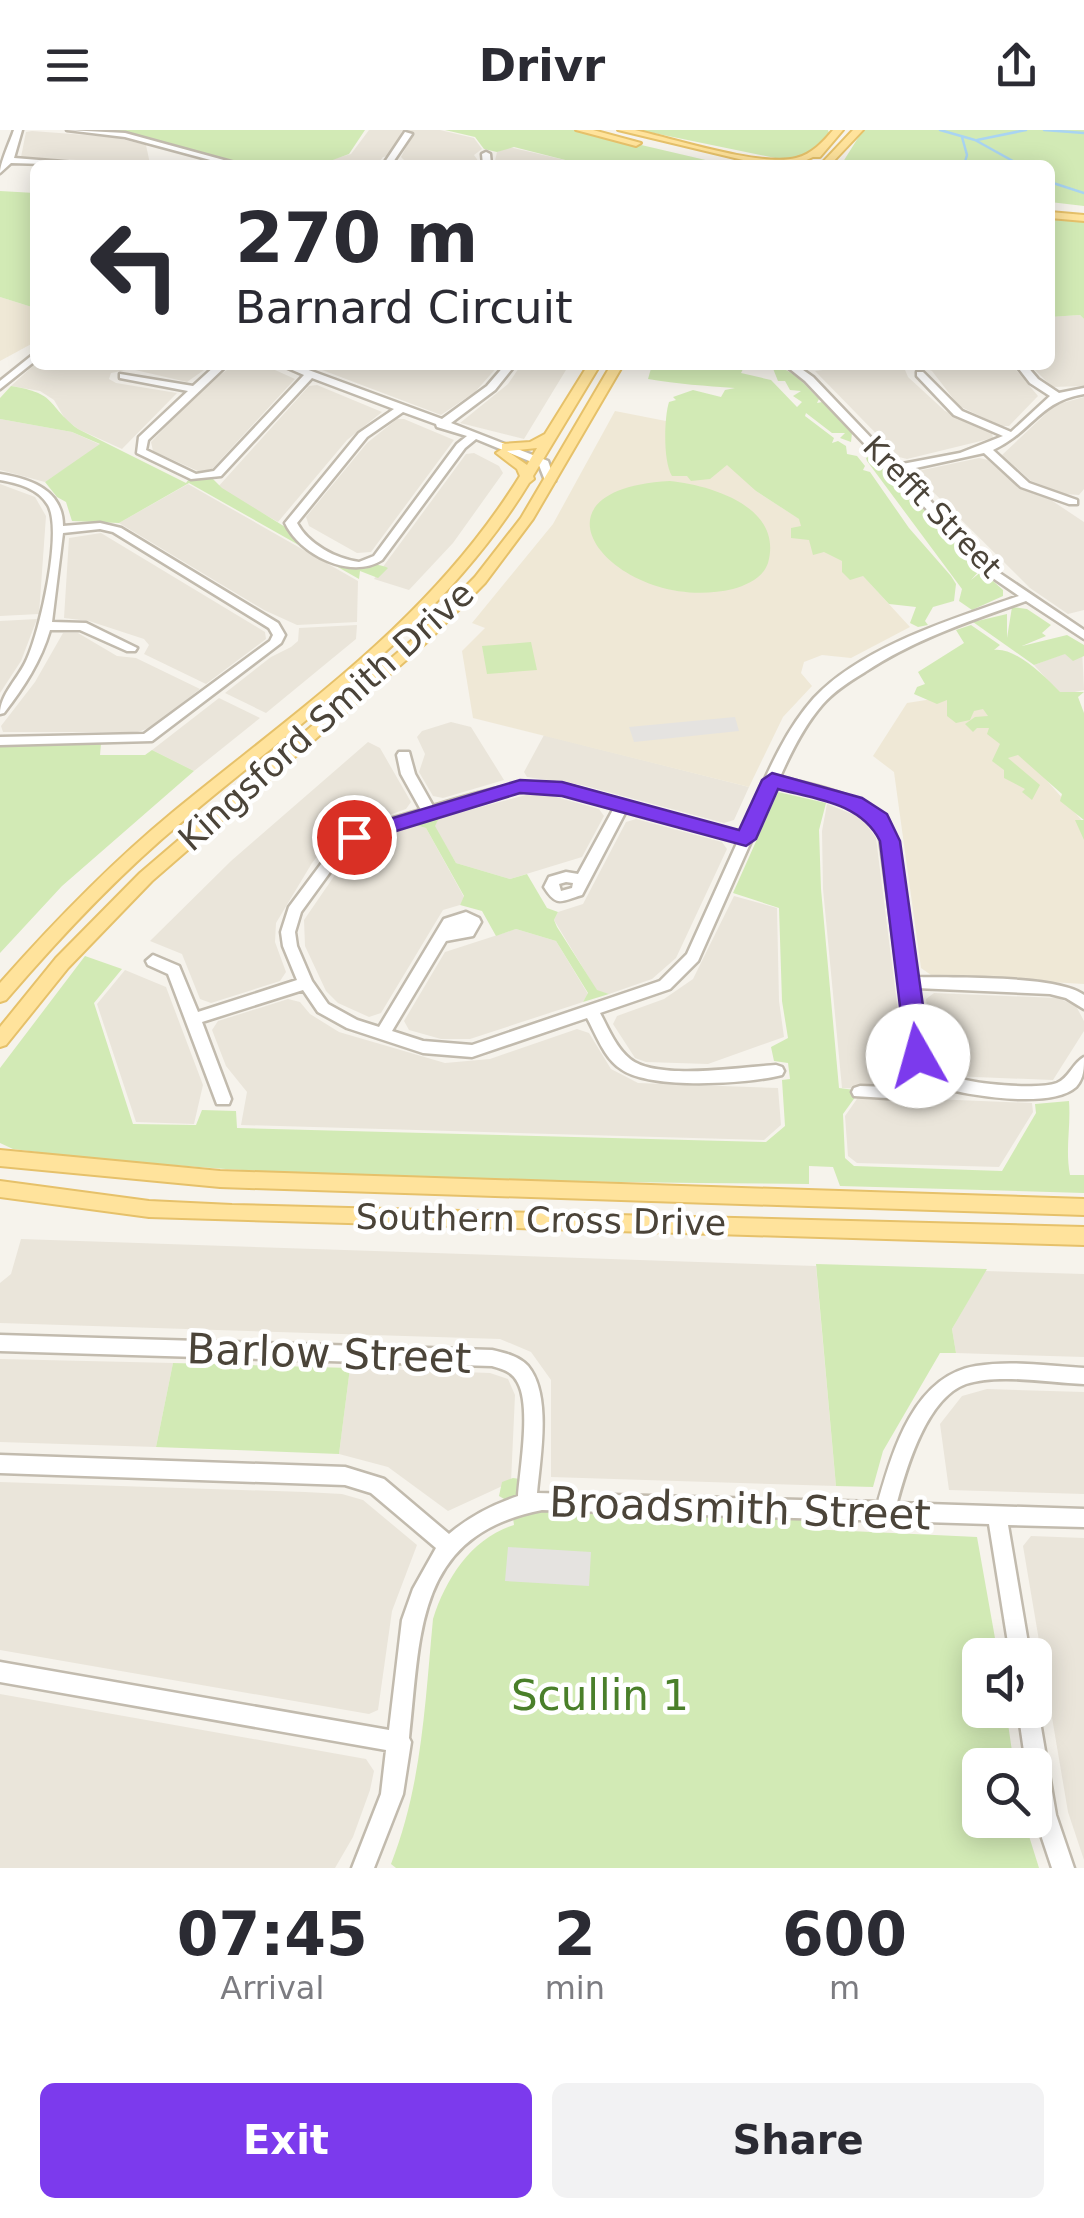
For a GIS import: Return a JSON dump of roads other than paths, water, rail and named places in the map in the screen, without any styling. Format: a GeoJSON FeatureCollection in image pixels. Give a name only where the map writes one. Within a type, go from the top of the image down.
{"type":"FeatureCollection","features":[{"type":"Feature","properties":{"kind":"main road"},"geometry":{"type":"LineString","coordinates":[[582,130],[732,160]]}},
{"type":"Feature","properties":{"kind":"main road"},"geometry":{"type":"LineString","coordinates":[[623,130],[732,160]]}},
{"type":"Feature","properties":{"kind":"main road"},"geometry":{"type":"LineString","coordinates":[[811,160],[838,130]]}},
{"type":"Feature","properties":{"kind":"main road"},"geometry":{"type":"LineString","coordinates":[[830,160],[858,130]]}},
{"type":"Feature","properties":{"kind":"main road"},"geometry":{"type":"LineString","coordinates":[[794,160],[824,148]]}},
{"type":"Feature","properties":{"kind":"main road"},"geometry":{"type":"LineString","coordinates":[[838,160],[843,148]]}},
{"type":"Feature","properties":{"kind":"main road"},"geometry":{"type":"LineString","coordinates":[[1055,207],[1084,210]]}},
{"type":"Feature","properties":{"kind":"main road"},"geometry":{"type":"LineString","coordinates":[[1055,215],[1084,218]]}},
{"type":"Feature","properties":{"kind":"main road","name":"Kingsford Smith Drive"},"geometry":{"type":"LineString","coordinates":[[0,995],[71,916],[135,854],[417,614],[482,544],[528,479],[591,370]]}},
{"type":"Feature","properties":{"kind":"main road","name":"Kingsford Smith Drive"},"geometry":{"type":"LineString","coordinates":[[0,1040],[62,964],[146,876],[440,622],[505,550],[615,370]]}},
{"type":"Feature","properties":{"kind":"main road"},"geometry":{"type":"LineString","coordinates":[[504,450],[532,446],[552,435]]}},
{"type":"Feature","properties":{"kind":"main road"},"geometry":{"type":"LineString","coordinates":[[504,450],[522,467],[528,479]]}},
{"type":"Feature","properties":{"kind":"main road","name":"Southern Cross Drive"},"geometry":{"type":"LineString","coordinates":[[0,1155],[78,1168],[240,1180],[1084,1207]]}},
{"type":"Feature","properties":{"kind":"main road","name":"Southern Cross Drive"},"geometry":{"type":"LineString","coordinates":[[0,1190],[165,1210],[1084,1236]]}},
{"type":"Feature","properties":{"kind":"street"},"geometry":{"type":"LineString","coordinates":[[0,171],[9,160],[18,130]]}},
{"type":"Feature","properties":{"kind":"street"},"geometry":{"type":"LineString","coordinates":[[72,130],[125,135],[219,160]]}},
{"type":"Feature","properties":{"kind":"street"},"geometry":{"type":"LineString","coordinates":[[390,160],[408,134]]}},
{"type":"Feature","properties":{"kind":"street"},"geometry":{"type":"LineString","coordinates":[[486,154],[487,160]]}},
{"type":"Feature","properties":{"kind":"street"},"geometry":{"type":"LineString","coordinates":[[9,160],[30,162]]}},
{"type":"Feature","properties":{"kind":"street"},"geometry":{"type":"LineString","coordinates":[[0,376],[30,355]]}},
{"type":"Feature","properties":{"kind":"street"},"geometry":{"type":"LineString","coordinates":[[0,386],[30,357]]}},
{"type":"Feature","properties":{"kind":"street"},"geometry":{"type":"LineString","coordinates":[[216,370],[143,439],[139,448],[176,469],[206,478],[221,471],[310,374]]}},
{"type":"Feature","properties":{"kind":"street"},"geometry":{"type":"LineString","coordinates":[[299,370],[504,450],[538,459],[549,457],[573,440]]}},
{"type":"Feature","properties":{"kind":"street"},"geometry":{"type":"LineString","coordinates":[[441,425],[492,388],[506,370]]}},
{"type":"Feature","properties":{"kind":"street","name":"Krefft Street"},"geometry":{"type":"LineString","coordinates":[[797,370],[994,574],[1080,633]]}},
{"type":"Feature","properties":{"kind":"street"},"geometry":{"type":"LineString","coordinates":[[1027,370],[1056,396]]}},
{"type":"Feature","properties":{"kind":"street"},"geometry":{"type":"LineString","coordinates":[[920,374],[958,413],[1012,436]]}},
{"type":"Feature","properties":{"kind":"street"},"geometry":{"type":"LineString","coordinates":[[124,376],[192,390]]}},
{"type":"Feature","properties":{"kind":"street"},"geometry":{"type":"LineString","coordinates":[[894,469],[986,448],[1012,436],[1038,406],[1056,396],[1084,391]]}},
{"type":"Feature","properties":{"kind":"street"},"geometry":{"type":"LineString","coordinates":[[400,409],[363,435],[291,523],[298,536],[350,565],[363,565],[378,558],[472,436]]}},
{"type":"Feature","properties":{"kind":"street"},"geometry":{"type":"LineString","coordinates":[[986,448],[1026,485],[1078,502],[1075,508],[1084,510]]}},
{"type":"Feature","properties":{"kind":"street"},"geometry":{"type":"LineString","coordinates":[[538,459],[548,468],[550,481]]}},
{"type":"Feature","properties":{"kind":"street"},"geometry":{"type":"LineString","coordinates":[[0,477],[29,484],[50,498],[58,513],[48,626],[28,672],[0,710]]}},
{"type":"Feature","properties":{"kind":"street"},"geometry":{"type":"LineString","coordinates":[[0,741],[147,738],[279,635],[274,626],[117,530],[100,526],[58,530]]}},
{"type":"Feature","properties":{"kind":"street"},"geometry":{"type":"LineString","coordinates":[[746,839],[537,786],[503,790],[368,830],[341,846],[294,911],[289,925],[290,946],[306,983],[323,1008],[336,1018],[442,1051],[472,1051],[665,985],[684,970],[746,839],[772,780],[799,726],[831,690],[876,658],[940,627],[1024,598]]}},
{"type":"Feature","properties":{"kind":"street"},"geometry":{"type":"LineString","coordinates":[[48,626],[82,626],[131,648]]}},
{"type":"Feature","properties":{"kind":"street"},"geometry":{"type":"LineString","coordinates":[[404,754],[408,774],[429,812]]}},
{"type":"Feature","properties":{"kind":"street"},"geometry":{"type":"LineString","coordinates":[[772,780],[855,803],[874,815],[886,830],[918,1056],[923,1068],[937,1081],[958,1087],[1058,1090],[1071,1082],[1084,1062]]}},
{"type":"Feature","properties":{"kind":"street"},"geometry":{"type":"LineString","coordinates":[[582,880],[622,806]]}},
{"type":"Feature","properties":{"kind":"street"},"geometry":{"type":"LineString","coordinates":[[382,1034],[441,936]]}},
{"type":"Feature","properties":{"kind":"street"},"geometry":{"type":"LineString","coordinates":[[152,962],[174,970],[223,1098]]}},
{"type":"Feature","properties":{"kind":"street"},"geometry":{"type":"LineString","coordinates":[[908,982],[1050,988],[1070,993],[1084,1003]]}},
{"type":"Feature","properties":{"kind":"street"},"geometry":{"type":"LineString","coordinates":[[193,1019],[306,983]]}},
{"type":"Feature","properties":{"kind":"street"},"geometry":{"type":"LineString","coordinates":[[591,1012],[618,1056],[638,1072],[715,1076],[776,1070]]}},
{"type":"Feature","properties":{"kind":"street"},"geometry":{"type":"LineString","coordinates":[[860,1092],[920,1094],[937,1081]]}},
{"type":"Feature","properties":{"kind":"street","name":"Barlow Street"},"geometry":{"type":"LineString","coordinates":[[0,1343],[492,1358],[508,1362],[527,1378],[532,1398],[527,1502]]}},
{"type":"Feature","properties":{"kind":"street"},"geometry":{"type":"LineString","coordinates":[[885,1511],[899,1460],[932,1402],[952,1382],[978,1374],[1084,1376]]}},
{"type":"Feature","properties":{"kind":"street"},"geometry":{"type":"LineString","coordinates":[[0,1464],[346,1476],[377,1486],[448,1546]]}},
{"type":"Feature","properties":{"kind":"street","name":"Broadsmith Street"},"geometry":{"type":"LineString","coordinates":[[362,1868],[392,1794],[412,1620],[432,1567],[448,1546],[484,1516],[527,1502],[1084,1518]]}},
{"type":"Feature","properties":{"kind":"street"},"geometry":{"type":"LineString","coordinates":[[997,1515],[1017,1638]]}},
{"type":"Feature","properties":{"kind":"street"},"geometry":{"type":"LineString","coordinates":[[0,1672],[400,1742]]}},
{"type":"Feature","properties":{"kind":"street"},"geometry":{"type":"LineString","coordinates":[[1031,1728],[1045,1815],[1063,1868]]}},
{"type":"Feature","properties":{"kind":"waterway"},"geometry":{"type":"LineString","coordinates":[[940,130],[975,140],[1011,160]]}},
{"type":"Feature","properties":{"kind":"waterway"},"geometry":{"type":"LineString","coordinates":[[977,140],[1026,130]]}},
{"type":"Feature","properties":{"kind":"waterway"},"geometry":{"type":"LineString","coordinates":[[1044,130],[1084,133]]}},
{"type":"Feature","properties":{"kind":"waterway"},"geometry":{"type":"LineString","coordinates":[[962,137],[966,160]]}},
{"type":"Feature","properties":{"kind":"waterway"},"geometry":{"type":"LineString","coordinates":[[1055,184],[1084,193]]}},
{"type":"Feature","properties":{"kind":"park label","name":"Scullin 1"},"geometry":{"type":"Point","coordinates":[600,1695]}}]}
